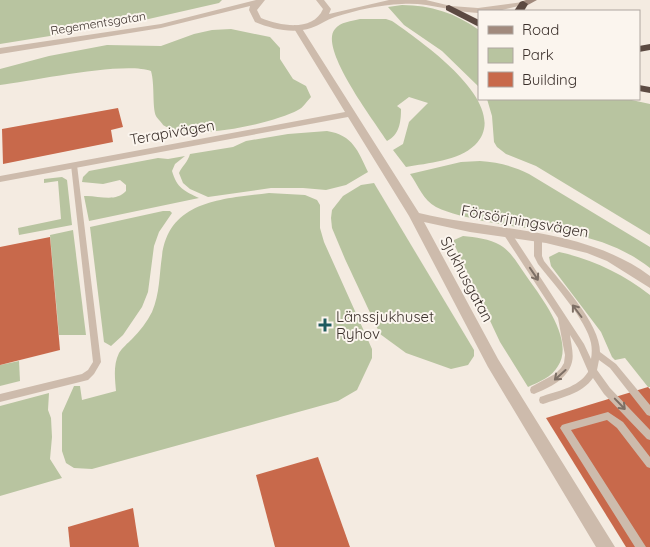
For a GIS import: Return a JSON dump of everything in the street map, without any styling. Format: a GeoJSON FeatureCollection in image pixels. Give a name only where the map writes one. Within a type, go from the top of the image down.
{"type":"FeatureCollection","features":[{"type":"Feature","properties":{"kind":"highway"},"geometry":{"type":"LineString","coordinates":[[449,8],[478,23]]}},
{"type":"Feature","properties":{"kind":"main road"},"geometry":{"type":"LineString","coordinates":[[521,7],[533,0]]}},
{"type":"Feature","properties":{"kind":"street"},"geometry":{"type":"LineString","coordinates":[[258,20],[253,10],[261,0]]}},
{"type":"Feature","properties":{"kind":"street","name":"Regementsgatan"},"geometry":{"type":"LineString","coordinates":[[199,18],[261,0]]}},
{"type":"Feature","properties":{"kind":"street"},"geometry":{"type":"LineString","coordinates":[[320,0],[327,9],[322,19]]}},
{"type":"Feature","properties":{"kind":"street"},"geometry":{"type":"LineString","coordinates":[[297,28],[361,7],[404,1],[427,2],[449,8],[469,10],[521,7]]}},
{"type":"Feature","properties":{"kind":"street","name":"Regementsgatan"},"geometry":{"type":"LineString","coordinates":[[0,51],[199,18],[236,16],[258,20],[274,27],[297,28]]}},
{"type":"Feature","properties":{"kind":"street","name":"Sjukhusgatan"},"geometry":{"type":"LineString","coordinates":[[297,28],[415,216],[493,362],[606,547]]}},
{"type":"Feature","properties":{"kind":"street","name":"Terapivägen"},"geometry":{"type":"LineString","coordinates":[[0,179],[350,114]]}},
{"type":"Feature","properties":{"kind":"street","name":"Försörjningsvägen"},"geometry":{"type":"LineString","coordinates":[[415,216],[507,234],[579,245],[621,262],[650,283]]}},
{"type":"Feature","properties":{"kind":"lane"},"geometry":{"type":"LineString","coordinates":[[0,398],[85,377],[92,372],[97,362],[74,165]]}},
{"type":"Feature","properties":{"kind":"lane"},"geometry":{"type":"LineString","coordinates":[[507,234],[561,314],[581,346],[592,370],[607,391],[650,436]]}},
{"type":"Feature","properties":{"kind":"lane"},"geometry":{"type":"LineString","coordinates":[[538,238],[538,256],[541,262],[595,339],[597,354],[587,381],[576,388],[543,400]]}},
{"type":"Feature","properties":{"kind":"lane"},"geometry":{"type":"LineString","coordinates":[[534,390],[557,380],[566,371],[569,353],[561,314]]}},
{"type":"Feature","properties":{"kind":"lane"},"geometry":{"type":"LineString","coordinates":[[597,354],[613,366],[650,412]]}},
{"type":"Feature","properties":{"kind":"lane"},"geometry":{"type":"LineString","coordinates":[[640,547],[565,428],[608,416],[620,426],[650,464]]}},
{"type":"Feature","properties":{"kind":"green space"},"geometry":{"type":"Polygon","coordinates":[[[0,0],[222,0],[219,3],[131,23],[0,44],[0,0]]]}},
{"type":"Feature","properties":{"kind":"green space"},"geometry":{"type":"Polygon","coordinates":[[[413,5],[433,8],[461,19],[478,29],[478,86],[442,51],[404,25],[388,7],[413,5]]]}},
{"type":"Feature","properties":{"kind":"green space"},"geometry":{"type":"Polygon","coordinates":[[[360,19],[386,19],[392,21],[441,58],[459,75],[473,93],[483,111],[484,129],[475,145],[460,155],[451,158],[406,167],[393,150],[403,144],[409,122],[428,103],[409,97],[397,106],[401,109],[400,124],[397,132],[387,141],[350,85],[334,52],[332,38],[335,29],[343,23],[360,19]]]}},
{"type":"Feature","properties":{"kind":"green space"},"geometry":{"type":"Polygon","coordinates":[[[231,29],[270,37],[280,48],[280,59],[293,79],[306,86],[311,97],[302,108],[270,121],[230,129],[191,132],[175,130],[163,125],[157,117],[154,107],[151,71],[120,68],[0,85],[0,69],[49,56],[107,45],[161,46],[194,34],[212,30],[231,29]]]}},
{"type":"Feature","properties":{"kind":"green space"},"geometry":{"type":"Polygon","coordinates":[[[487,100],[632,100],[650,104],[650,235],[536,166],[506,154],[494,142],[492,116],[487,100]]]}},
{"type":"Feature","properties":{"kind":"green space"},"geometry":{"type":"Polygon","coordinates":[[[327,131],[343,136],[354,145],[368,172],[346,185],[326,190],[271,188],[208,197],[190,189],[183,183],[179,173],[190,154],[233,147],[246,141],[288,134],[327,131]]]}},
{"type":"Feature","properties":{"kind":"green space"},"geometry":{"type":"Polygon","coordinates":[[[185,156],[175,164],[172,171],[176,181],[182,188],[199,198],[89,221],[84,196],[117,197],[126,191],[126,185],[120,180],[103,184],[82,182],[83,177],[89,171],[158,158],[168,159],[185,156]]]}},
{"type":"Feature","properties":{"kind":"green space"},"geometry":{"type":"Polygon","coordinates":[[[480,161],[505,165],[529,174],[650,247],[650,268],[610,245],[590,239],[570,234],[483,221],[441,209],[431,204],[410,174],[461,162],[480,161]]]}},
{"type":"Feature","properties":{"kind":"green space"},"geometry":{"type":"Polygon","coordinates":[[[62,177],[67,180],[72,225],[19,235],[18,228],[61,219],[58,181],[44,183],[44,179],[62,177]]]}},
{"type":"Feature","properties":{"kind":"green space"},"geometry":{"type":"Polygon","coordinates":[[[374,183],[474,350],[474,356],[468,365],[451,369],[406,353],[380,334],[345,259],[332,228],[331,218],[332,210],[343,196],[361,185],[374,183]]]}},
{"type":"Feature","properties":{"kind":"green space"},"geometry":{"type":"Polygon","coordinates":[[[269,193],[305,195],[317,200],[320,205],[320,228],[324,242],[372,349],[372,358],[357,390],[338,401],[92,469],[74,468],[66,463],[62,451],[62,413],[74,386],[80,386],[82,400],[116,391],[115,372],[117,358],[152,312],[158,291],[162,256],[167,237],[175,223],[187,213],[201,206],[217,201],[269,193]]]}},
{"type":"Feature","properties":{"kind":"green space"},"geometry":{"type":"Polygon","coordinates":[[[170,211],[172,213],[159,232],[154,246],[148,292],[142,307],[123,335],[111,346],[104,342],[90,227],[170,211]]]}},
{"type":"Feature","properties":{"kind":"green space"},"geometry":{"type":"Polygon","coordinates":[[[73,230],[86,335],[59,335],[50,235],[73,230]]]}},
{"type":"Feature","properties":{"kind":"green space"},"geometry":{"type":"Polygon","coordinates":[[[463,236],[492,241],[508,251],[554,319],[562,344],[562,356],[555,370],[541,381],[528,387],[500,342],[454,244],[454,240],[463,236]]]}},
{"type":"Feature","properties":{"kind":"green space"},"geometry":{"type":"Polygon","coordinates":[[[559,252],[607,268],[629,280],[650,295],[650,387],[648,387],[625,358],[615,360],[612,357],[601,332],[551,266],[549,257],[559,252]]]}},
{"type":"Feature","properties":{"kind":"green space"},"geometry":{"type":"Polygon","coordinates":[[[19,361],[20,381],[0,386],[0,365],[19,361]]]}},
{"type":"Feature","properties":{"kind":"green space"},"geometry":{"type":"Polygon","coordinates":[[[49,393],[48,410],[51,418],[52,437],[50,459],[62,478],[0,496],[0,406],[49,393]]]}},
{"type":"Feature","properties":{"kind":"building"},"geometry":{"type":"Polygon","coordinates":[[[118,108],[123,127],[111,130],[113,142],[3,164],[2,129],[118,108]]]}},
{"type":"Feature","properties":{"kind":"building"},"geometry":{"type":"Polygon","coordinates":[[[50,237],[60,350],[0,365],[0,247],[50,237]]]}},
{"type":"Feature","properties":{"kind":"building"},"geometry":{"type":"Polygon","coordinates":[[[648,387],[650,389],[650,547],[626,547],[546,418],[648,387]]]}},
{"type":"Feature","properties":{"kind":"building"},"geometry":{"type":"Polygon","coordinates":[[[318,457],[350,547],[275,547],[256,475],[318,457]]]}},
{"type":"Feature","properties":{"kind":"building"},"geometry":{"type":"Polygon","coordinates":[[[133,508],[139,547],[70,547],[68,527],[133,508]]]}},
{"type":"Feature","properties":{"kind":"place","name":"Länssjukhuset Ryhov"},"geometry":{"type":"Point","coordinates":[325,325]}}]}
